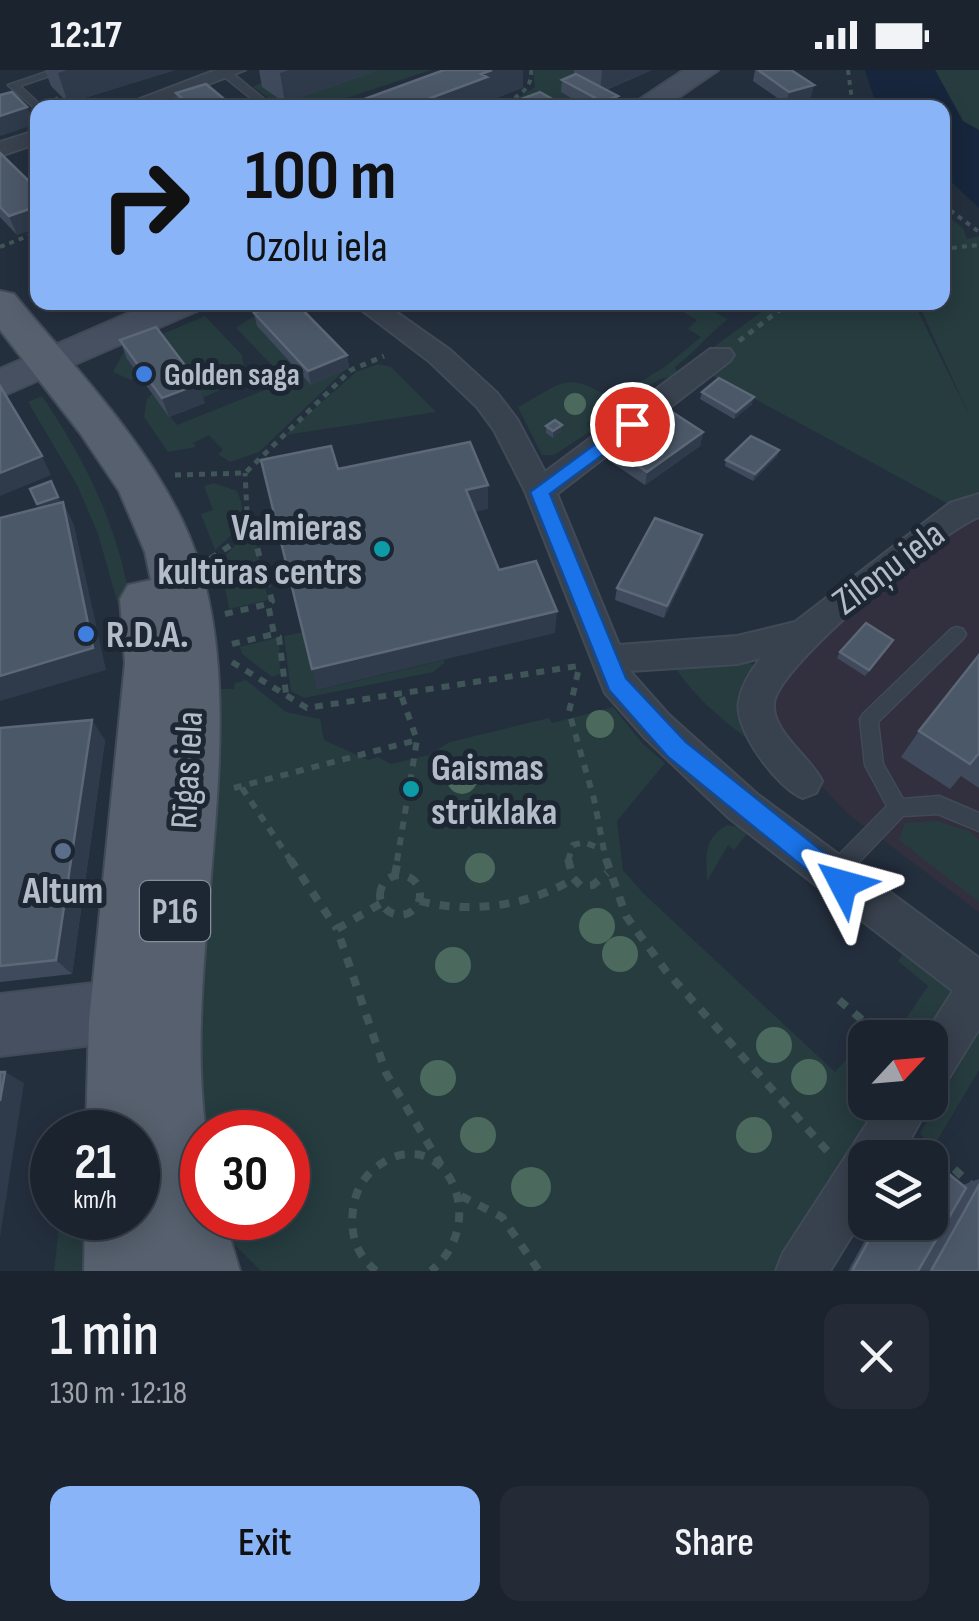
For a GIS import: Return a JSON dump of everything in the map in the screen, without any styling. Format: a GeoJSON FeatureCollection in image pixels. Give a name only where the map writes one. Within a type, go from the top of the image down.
{"type":"FeatureCollection","features":[{"type":"Feature","properties":{"kind":"main road","name":"Rīgas iela"},"geometry":{"type":"LineString","coordinates":[[0,304],[134,478],[170,550],[184,620],[191,685],[165,1069],[173,1165],[201,1271]]}},
{"type":"Feature","properties":{"kind":"main road","name":"Rīgas iela"},"geometry":{"type":"LineString","coordinates":[[46,364],[118,492],[140,548],[150,627],[152,663],[94,1020],[117,1110]]}},
{"type":"Feature","properties":{"kind":"main road"},"geometry":{"type":"LineString","coordinates":[[123,1240],[123,1271]]}},
{"type":"Feature","properties":{"kind":"street"},"geometry":{"type":"LineString","coordinates":[[655,100],[704,70]]}},
{"type":"Feature","properties":{"kind":"street"},"geometry":{"type":"LineString","coordinates":[[153,100],[203,85],[230,72]]}},
{"type":"Feature","properties":{"kind":"street"},"geometry":{"type":"LineString","coordinates":[[1,156],[30,140]]}},
{"type":"Feature","properties":{"kind":"street"},"geometry":{"type":"LineString","coordinates":[[0,384],[168,310]]}},
{"type":"Feature","properties":{"kind":"street"},"geometry":{"type":"LineString","coordinates":[[375,310],[440,356],[487,400],[507,426],[540,492],[617,683],[677,750],[976,991],[948,1037]]}},
{"type":"Feature","properties":{"kind":"street"},"geometry":{"type":"LineString","coordinates":[[540,492],[720,356]]}},
{"type":"Feature","properties":{"kind":"street","name":"Ziloņu iela"},"geometry":{"type":"LineString","coordinates":[[803,781],[766,732],[756,704],[763,683],[800,634],[961,512],[979,505]]}},
{"type":"Feature","properties":{"kind":"street","name":"Ziloņu iela"},"geometry":{"type":"LineString","coordinates":[[624,657],[738,650],[800,634]]}},
{"type":"Feature","properties":{"kind":"street"},"geometry":{"type":"LineString","coordinates":[[0,1025],[94,1020]]}},
{"type":"Feature","properties":{"kind":"street"},"geometry":{"type":"LineString","coordinates":[[879,1140],[895,1120]]}},
{"type":"Feature","properties":{"kind":"street"},"geometry":{"type":"LineString","coordinates":[[802,1271],[848,1185]]}},
{"type":"Feature","properties":{"kind":"lane"},"geometry":{"type":"LineString","coordinates":[[30,101],[13,85],[62,70]]}},
{"type":"Feature","properties":{"kind":"lane"},"geometry":{"type":"LineString","coordinates":[[230,72],[261,100]]}},
{"type":"Feature","properties":{"kind":"lane"},"geometry":{"type":"LineString","coordinates":[[898,808],[874,765],[869,719],[957,634]]}},
{"type":"Feature","properties":{"kind":"lane"},"geometry":{"type":"LineString","coordinates":[[833,875],[898,808],[939,805],[979,822]]}},
{"type":"Feature","properties":{"kind":"path"},"geometry":{"type":"LineString","coordinates":[[510,100],[524,92],[532,80],[531,70]]}},
{"type":"Feature","properties":{"kind":"path"},"geometry":{"type":"LineString","coordinates":[[848,70],[852,100]]}},
{"type":"Feature","properties":{"kind":"path"},"geometry":{"type":"LineString","coordinates":[[58,97],[61,100]]}},
{"type":"Feature","properties":{"kind":"path"},"geometry":{"type":"LineString","coordinates":[[950,210],[979,232]]}},
{"type":"Feature","properties":{"kind":"path"},"geometry":{"type":"LineString","coordinates":[[0,247],[30,235]]}},
{"type":"Feature","properties":{"kind":"path"},"geometry":{"type":"LineString","coordinates":[[950,248],[979,245]]}},
{"type":"Feature","properties":{"kind":"path"},"geometry":{"type":"LineString","coordinates":[[720,356],[780,310]]}},
{"type":"Feature","properties":{"kind":"path"},"geometry":{"type":"LineString","coordinates":[[169,475],[245,473],[350,370],[384,356]]}},
{"type":"Feature","properties":{"kind":"path"},"geometry":{"type":"LineString","coordinates":[[218,615],[272,601],[249,517],[245,473]]}},
{"type":"Feature","properties":{"kind":"path"},"geometry":{"type":"LineString","coordinates":[[205,560],[221,554],[246,527],[249,517]]}},
{"type":"Feature","properties":{"kind":"path"},"geometry":{"type":"LineString","coordinates":[[268,604],[274,634]]}},
{"type":"Feature","properties":{"kind":"path"},"geometry":{"type":"LineString","coordinates":[[227,645],[274,634],[279,637],[286,695]]}},
{"type":"Feature","properties":{"kind":"path"},"geometry":{"type":"LineString","coordinates":[[231,661],[307,708],[579,666],[569,712],[608,872],[626,916],[666,971],[848,1153]]}},
{"type":"Feature","properties":{"kind":"path"},"geometry":{"type":"LineString","coordinates":[[395,876],[417,740],[400,692]]}},
{"type":"Feature","properties":{"kind":"path"},"geometry":{"type":"LineString","coordinates":[[417,740],[242,788],[338,929],[386,1073],[460,1196],[461,1220],[456,1242],[443,1262],[431,1271]]}},
{"type":"Feature","properties":{"kind":"path"},"geometry":{"type":"LineString","coordinates":[[572,879],[565,862],[574,847],[586,843],[604,852]]}},
{"type":"Feature","properties":{"kind":"path"},"geometry":{"type":"LineString","coordinates":[[572,879],[592,884],[608,872]]}},
{"type":"Feature","properties":{"kind":"path"},"geometry":{"type":"LineString","coordinates":[[380,904],[380,887],[395,876],[404,875],[418,884],[420,901]]}},
{"type":"Feature","properties":{"kind":"path"},"geometry":{"type":"LineString","coordinates":[[420,901],[459,908],[538,895],[561,888],[572,879]]}},
{"type":"Feature","properties":{"kind":"path"},"geometry":{"type":"LineString","coordinates":[[380,904],[395,915],[405,914],[420,901]]}},
{"type":"Feature","properties":{"kind":"path"},"geometry":{"type":"LineString","coordinates":[[338,929],[380,904]]}},
{"type":"Feature","properties":{"kind":"path"},"geometry":{"type":"LineString","coordinates":[[839,1000],[862,1020]]}},
{"type":"Feature","properties":{"kind":"path"},"geometry":{"type":"LineString","coordinates":[[912,1120],[979,1192]]}},
{"type":"Feature","properties":{"kind":"path"},"geometry":{"type":"LineString","coordinates":[[376,1271],[362,1257],[352,1235],[351,1210],[358,1187],[373,1168],[391,1156],[412,1153],[442,1166]]}},
{"type":"Feature","properties":{"kind":"path"},"geometry":{"type":"LineString","coordinates":[[460,1196],[502,1217],[540,1271]]}},
{"type":"Feature","properties":{"kind":"shaded area"},"geometry":{"type":"Polygon","coordinates":[[[979,513],[979,912],[848,814],[772,733],[768,686],[804,639],[957,522],[979,513]]]}},
{"type":"Feature","properties":{"kind":"green space"},"geometry":{"type":"Polygon","coordinates":[[[312,70],[431,70],[341,100],[271,100],[253,87],[271,78],[312,70]]]}},
{"type":"Feature","properties":{"kind":"green space"},"geometry":{"type":"Polygon","coordinates":[[[533,70],[593,70],[609,100],[514,100],[535,87],[533,70]]]}},
{"type":"Feature","properties":{"kind":"green space"},"geometry":{"type":"Polygon","coordinates":[[[935,70],[979,70],[979,130],[963,122],[935,70]]]}},
{"type":"Feature","properties":{"kind":"green space"},"geometry":{"type":"Polygon","coordinates":[[[950,218],[963,228],[967,239],[979,236],[979,505],[961,511],[691,364],[764,310],[917,310],[971,419],[921,310],[950,310],[950,218]]]}},
{"type":"Feature","properties":{"kind":"green space"},"geometry":{"type":"Polygon","coordinates":[[[680,310],[711,310],[728,319],[675,367],[678,376],[660,379],[587,423],[591,431],[554,455],[542,455],[518,407],[556,386],[574,382],[612,399],[666,366],[701,337],[688,329],[697,320],[680,310]]]}},
{"type":"Feature","properties":{"kind":"green space"},"geometry":{"type":"Polygon","coordinates":[[[261,311],[310,384],[345,370],[259,452],[230,462],[218,454],[223,450],[209,435],[193,443],[196,447],[168,452],[144,417],[147,399],[152,394],[177,425],[287,381],[236,328],[261,311]]]}},
{"type":"Feature","properties":{"kind":"green space"},"geometry":{"type":"Polygon","coordinates":[[[205,316],[242,355],[244,367],[226,386],[202,398],[127,359],[139,376],[131,380],[113,372],[125,350],[205,316]]]}},
{"type":"Feature","properties":{"kind":"green space"},"geometry":{"type":"Polygon","coordinates":[[[378,364],[391,367],[436,412],[285,435],[356,372],[378,364]]]}},
{"type":"Feature","properties":{"kind":"green space"},"geometry":{"type":"Polygon","coordinates":[[[42,396],[98,496],[118,549],[131,606],[117,601],[98,534],[77,485],[28,402],[42,396]]]}},
{"type":"Feature","properties":{"kind":"green space"},"geometry":{"type":"Polygon","coordinates":[[[214,483],[237,491],[242,509],[235,531],[215,550],[201,514],[213,510],[204,486],[214,483]]]}},
{"type":"Feature","properties":{"kind":"green space"},"geometry":{"type":"Polygon","coordinates":[[[254,533],[268,600],[229,609],[220,561],[246,534],[254,533]]]}},
{"type":"Feature","properties":{"kind":"green space"},"geometry":{"type":"Polygon","coordinates":[[[303,632],[318,690],[444,663],[433,672],[304,698],[291,691],[284,636],[303,632]]]}},
{"type":"Feature","properties":{"kind":"green space"},"geometry":{"type":"Polygon","coordinates":[[[279,637],[280,674],[272,677],[242,654],[240,647],[279,637]]]}},
{"type":"Feature","properties":{"kind":"green space"},"geometry":{"type":"Polygon","coordinates":[[[216,646],[218,689],[234,689],[235,683],[246,680],[286,712],[320,719],[324,740],[368,760],[378,757],[391,764],[428,755],[450,742],[613,707],[643,744],[665,763],[617,821],[623,870],[835,1072],[848,1058],[848,1120],[875,1120],[863,1140],[848,1140],[848,1165],[783,1271],[261,1271],[229,1240],[310,1240],[310,1110],[203,1110],[198,1040],[205,648],[216,646]]]}},
{"type":"Feature","properties":{"kind":"green space"},"geometry":{"type":"Polygon","coordinates":[[[746,659],[755,667],[778,761],[707,705],[673,664],[746,659]]]}},
{"type":"Feature","properties":{"kind":"green space"},"geometry":{"type":"Polygon","coordinates":[[[936,821],[969,831],[979,840],[979,902],[899,840],[905,823],[936,821]]]}},
{"type":"Feature","properties":{"kind":"green space"},"geometry":{"type":"Polygon","coordinates":[[[727,825],[751,829],[734,850],[728,845],[707,881],[710,842],[727,825]]]}},
{"type":"Feature","properties":{"kind":"green space"},"geometry":{"type":"Polygon","coordinates":[[[918,954],[952,989],[933,1020],[905,1020],[928,986],[898,961],[902,955],[918,954]]]}},
{"type":"Feature","properties":{"kind":"green space"},"geometry":{"type":"Polygon","coordinates":[[[979,1032],[979,1070],[937,1140],[925,1140],[920,1133],[928,1120],[948,1120],[948,1085],[979,1032]]]}},
{"type":"Feature","properties":{"kind":"green space"},"geometry":{"type":"Polygon","coordinates":[[[58,1240],[87,1240],[86,1271],[54,1271],[58,1240]]]}},
{"type":"Feature","properties":{"kind":"water"},"geometry":{"type":"Polygon","coordinates":[[[865,70],[935,70],[963,121],[979,130],[979,208],[950,181],[950,100],[875,100],[865,70]]]}},
{"type":"Feature","properties":{"kind":"building"},"geometry":{"type":"Polygon","coordinates":[[[444,70],[492,70],[481,74],[487,77],[425,100],[362,100],[444,70]]]}},
{"type":"Feature","properties":{"kind":"building"},"geometry":{"type":"Polygon","coordinates":[[[758,70],[791,70],[814,85],[789,92],[758,70]]]}},
{"type":"Feature","properties":{"kind":"building"},"geometry":{"type":"Polygon","coordinates":[[[576,74],[618,96],[599,100],[562,80],[576,74]]]}},
{"type":"Feature","properties":{"kind":"building"},"geometry":{"type":"Polygon","coordinates":[[[206,84],[225,100],[184,100],[176,93],[206,84]]]}},
{"type":"Feature","properties":{"kind":"building"},"geometry":{"type":"Polygon","coordinates":[[[12,92],[27,107],[0,116],[0,95],[12,92]]]}},
{"type":"Feature","properties":{"kind":"building"},"geometry":{"type":"Polygon","coordinates":[[[540,92],[554,100],[518,100],[540,92]]]}},
{"type":"Feature","properties":{"kind":"building"},"geometry":{"type":"Polygon","coordinates":[[[0,153],[30,182],[30,209],[9,216],[0,207],[0,153]]]}},
{"type":"Feature","properties":{"kind":"building"},"geometry":{"type":"Polygon","coordinates":[[[303,310],[347,355],[308,371],[254,313],[303,310]]]}},
{"type":"Feature","properties":{"kind":"building"},"geometry":{"type":"Polygon","coordinates":[[[156,327],[199,384],[162,398],[120,340],[156,327]]]}},
{"type":"Feature","properties":{"kind":"building"},"geometry":{"type":"Polygon","coordinates":[[[719,378],[754,397],[736,412],[702,392],[719,378]]]}},
{"type":"Feature","properties":{"kind":"building"},"geometry":{"type":"Polygon","coordinates":[[[0,386],[42,456],[0,473],[0,386]]]}},
{"type":"Feature","properties":{"kind":"building"},"geometry":{"type":"Polygon","coordinates":[[[666,408],[703,432],[647,472],[610,446],[666,408]]]}},
{"type":"Feature","properties":{"kind":"building"},"geometry":{"type":"Polygon","coordinates":[[[555,420],[562,425],[553,431],[546,426],[555,420]]]}},
{"type":"Feature","properties":{"kind":"building"},"geometry":{"type":"Polygon","coordinates":[[[751,436],[779,450],[755,474],[726,460],[751,436]]]}},
{"type":"Feature","properties":{"kind":"building","name":"Valmieras kultūras centrs"},"geometry":{"type":"Polygon","coordinates":[[[470,442],[488,485],[466,490],[499,570],[536,561],[557,611],[312,669],[261,460],[331,446],[338,469],[470,442]]]}},
{"type":"Feature","properties":{"kind":"building"},"geometry":{"type":"Polygon","coordinates":[[[51,481],[58,497],[37,504],[30,489],[51,481]]]}},
{"type":"Feature","properties":{"kind":"building"},"geometry":{"type":"Polygon","coordinates":[[[63,502],[93,648],[0,676],[0,518],[63,502]]]}},
{"type":"Feature","properties":{"kind":"building"},"geometry":{"type":"Polygon","coordinates":[[[655,518],[702,535],[667,606],[617,588],[655,518]]]}},
{"type":"Feature","properties":{"kind":"building"},"geometry":{"type":"Polygon","coordinates":[[[866,623],[893,640],[869,670],[840,652],[866,623]]]}},
{"type":"Feature","properties":{"kind":"building"},"geometry":{"type":"Polygon","coordinates":[[[979,655],[979,753],[970,764],[919,731],[979,655]]]}},
{"type":"Feature","properties":{"kind":"building"},"geometry":{"type":"Polygon","coordinates":[[[92,720],[56,960],[0,966],[0,728],[92,720]]]}},
{"type":"Feature","properties":{"kind":"building"},"geometry":{"type":"Polygon","coordinates":[[[0,1072],[5,1072],[0,1101],[0,1072]]]}},
{"type":"Feature","properties":{"kind":"building"},"geometry":{"type":"Polygon","coordinates":[[[948,1173],[966,1188],[948,1219],[948,1173]]]}},
{"type":"Feature","properties":{"kind":"building"},"geometry":{"type":"Polygon","coordinates":[[[979,1185],[979,1271],[931,1271],[979,1185]]]}},
{"type":"Feature","properties":{"kind":"building"},"geometry":{"type":"Polygon","coordinates":[[[869,1240],[936,1240],[918,1271],[852,1271],[869,1240]]]}},
{"type":"Feature","properties":{"kind":"place","name":"Golden saga"},"geometry":{"type":"Point","coordinates":[144,374]}},
{"type":"Feature","properties":{"kind":"place","name":"Valmieras kultūras centrs"},"geometry":{"type":"Point","coordinates":[382,549]}},
{"type":"Feature","properties":{"kind":"place","name":"R.D.A."},"geometry":{"type":"Point","coordinates":[86,634]}},
{"type":"Feature","properties":{"kind":"place","name":"Gaismas strūklaka"},"geometry":{"type":"Point","coordinates":[411,789]}},
{"type":"Feature","properties":{"kind":"place","name":"Altum"},"geometry":{"type":"Point","coordinates":[63,851]}},
{"type":"Feature","properties":{"kind":"route"},"geometry":{"type":"LineString","coordinates":[[632,424],[540,492],[617,683],[677,750],[843,884]]}}]}
